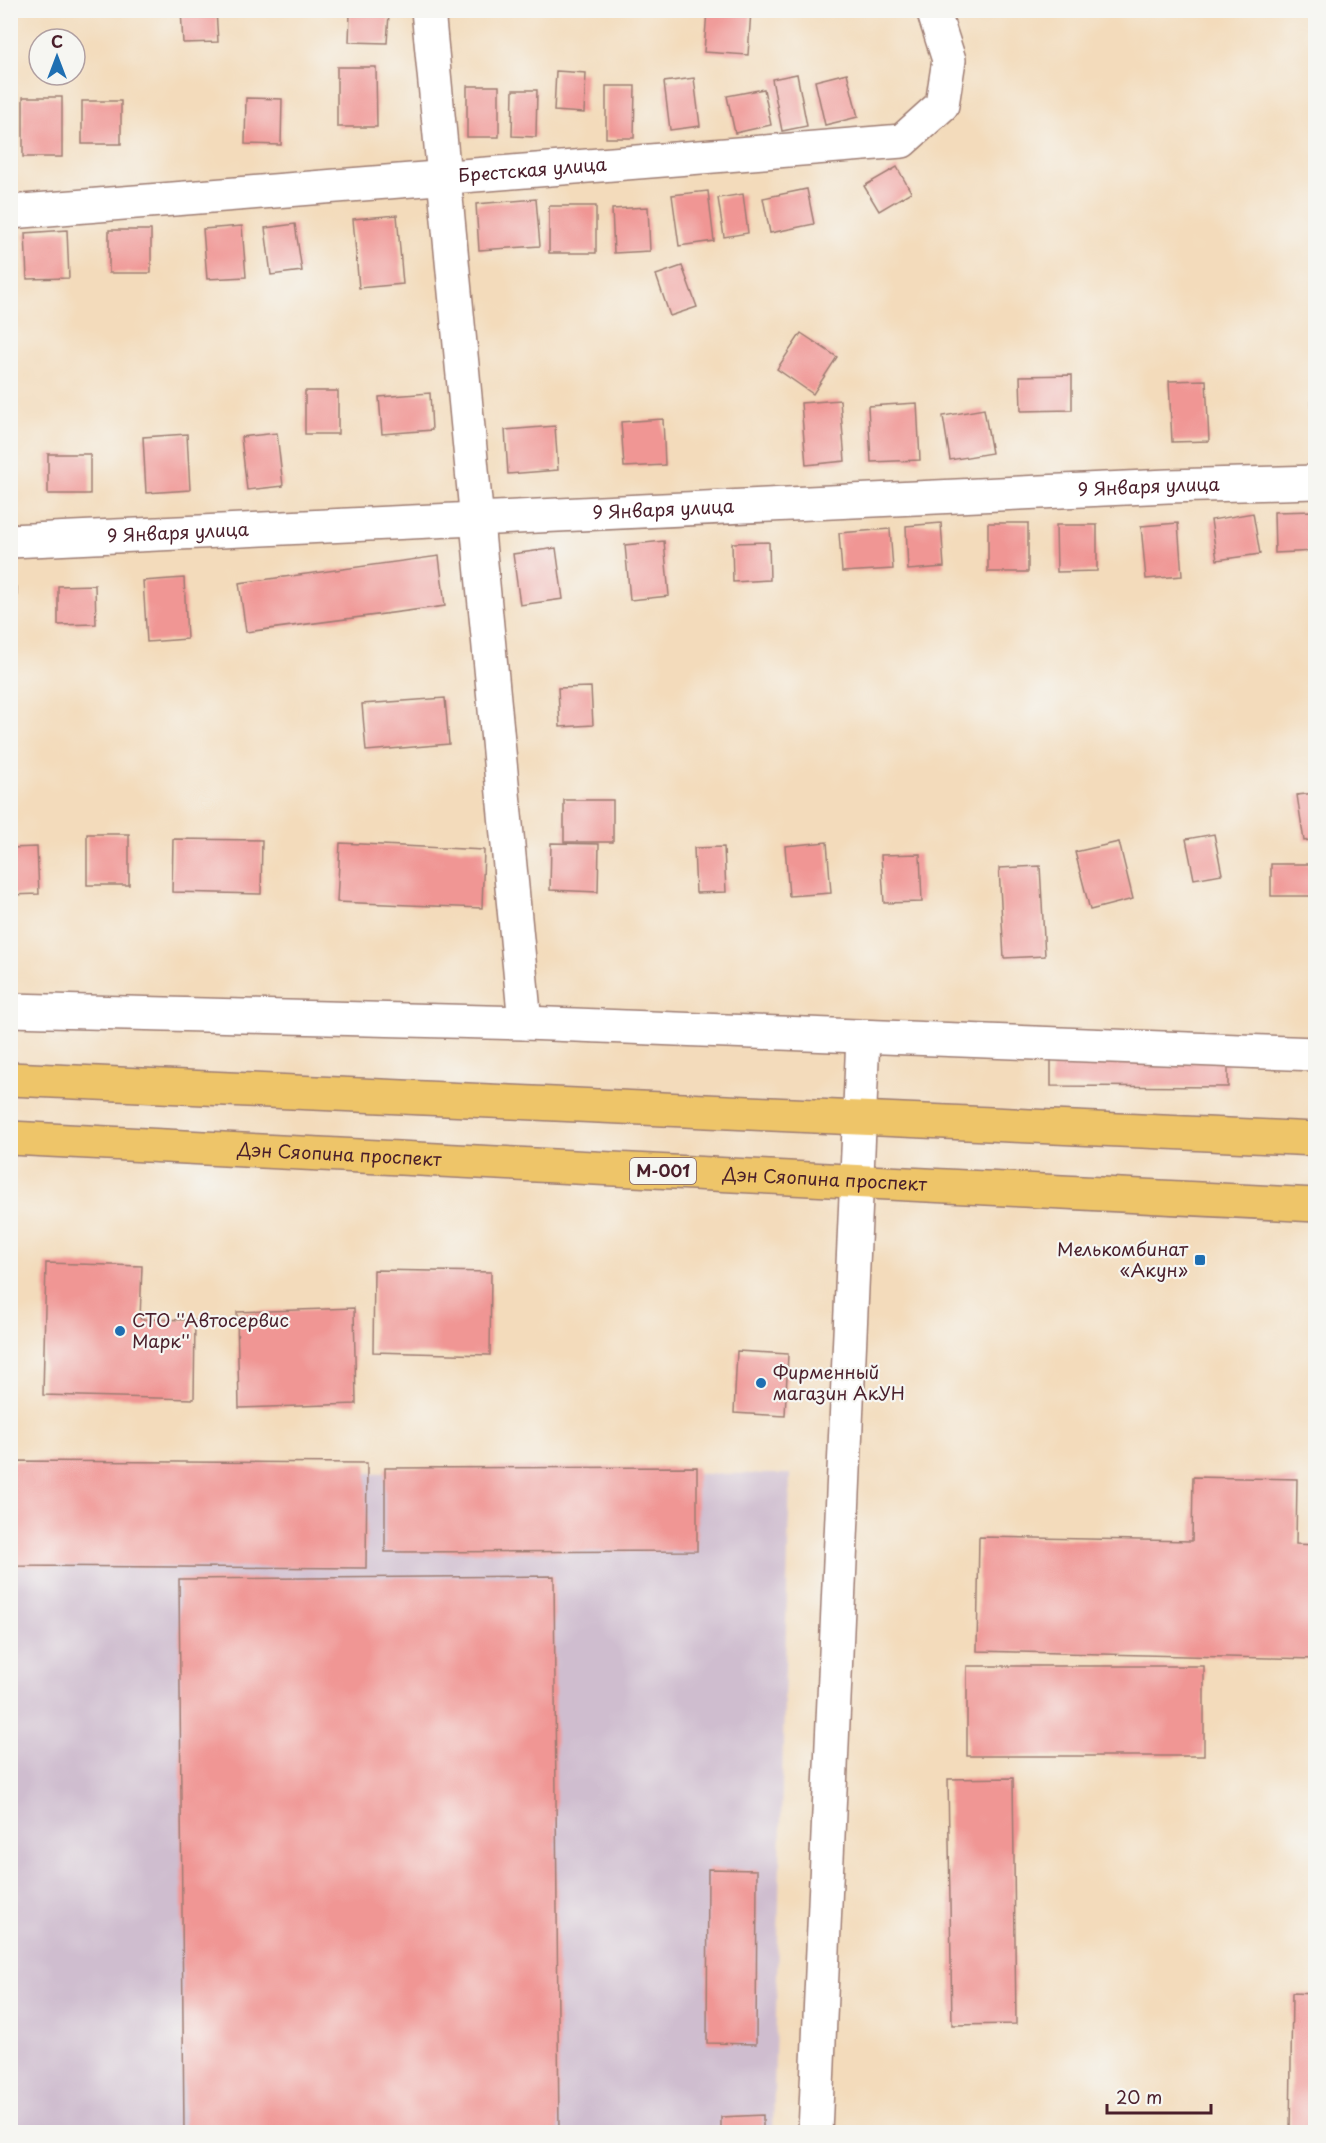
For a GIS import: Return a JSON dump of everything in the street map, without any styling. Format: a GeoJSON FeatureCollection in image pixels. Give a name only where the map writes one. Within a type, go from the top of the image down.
{"type":"FeatureCollection","features":[{"type":"Feature","properties":{"kind":"main road"},"geometry":{"type":"LineString","coordinates":[[10,1079],[1316,1138]]}},
{"type":"Feature","properties":{"kind":"main road","name":"Дэн Сяопина проспект"},"geometry":{"type":"LineString","coordinates":[[10,1138],[1316,1205]]}},
{"type":"Feature","properties":{"kind":"street"},"geometry":{"type":"LineString","coordinates":[[428,10],[525,1023]]}},
{"type":"Feature","properties":{"kind":"street","name":"Брестская улица"},"geometry":{"type":"LineString","coordinates":[[10,212],[902,141],[942,105],[949,60],[933,10]]}},
{"type":"Feature","properties":{"kind":"street","name":"9 Января улица"},"geometry":{"type":"LineString","coordinates":[[10,541],[1168,486],[1316,482]]}},
{"type":"Feature","properties":{"kind":"street"},"geometry":{"type":"LineString","coordinates":[[10,1010],[525,1023],[1316,1054]]}},
{"type":"Feature","properties":{"kind":"street"},"geometry":{"type":"LineString","coordinates":[[815,2133],[863,1037]]}},
{"type":"Feature","properties":{"kind":"shaded area"},"geometry":{"type":"Polygon","coordinates":[[[11,1472],[790,1474],[773,2132],[11,2132],[11,1472]]]}},
{"type":"Feature","properties":{"kind":"building"},"geometry":{"type":"Polygon","coordinates":[[[181,10],[216,10],[218,42],[183,43],[181,10]]]}},
{"type":"Feature","properties":{"kind":"building"},"geometry":{"type":"Polygon","coordinates":[[[707,10],[751,10],[748,55],[704,52],[707,10]]]}},
{"type":"Feature","properties":{"kind":"building"},"geometry":{"type":"Polygon","coordinates":[[[350,13],[389,14],[387,43],[349,42],[350,13]]]}},
{"type":"Feature","properties":{"kind":"building"},"geometry":{"type":"Polygon","coordinates":[[[337,67],[376,67],[377,127],[337,127],[337,67]]]}},
{"type":"Feature","properties":{"kind":"building"},"geometry":{"type":"Polygon","coordinates":[[[556,71],[586,73],[584,113],[554,111],[556,71]]]}},
{"type":"Feature","properties":{"kind":"building"},"geometry":{"type":"Polygon","coordinates":[[[847,73],[858,117],[825,125],[815,81],[847,73]]]}},
{"type":"Feature","properties":{"kind":"building"},"geometry":{"type":"Polygon","coordinates":[[[797,74],[807,126],[782,131],[772,79],[797,74]]]}},
{"type":"Feature","properties":{"kind":"building"},"geometry":{"type":"Polygon","coordinates":[[[694,78],[700,126],[670,130],[664,82],[694,78]]]}},
{"type":"Feature","properties":{"kind":"building"},"geometry":{"type":"Polygon","coordinates":[[[467,86],[499,86],[499,137],[467,137],[467,86]]]}},
{"type":"Feature","properties":{"kind":"building"},"geometry":{"type":"Polygon","coordinates":[[[606,86],[635,86],[634,138],[606,138],[606,86]]]}},
{"type":"Feature","properties":{"kind":"building"},"geometry":{"type":"Polygon","coordinates":[[[764,89],[771,125],[735,133],[727,96],[764,89]]]}},
{"type":"Feature","properties":{"kind":"building"},"geometry":{"type":"Polygon","coordinates":[[[513,90],[537,90],[536,137],[512,136],[513,90]]]}},
{"type":"Feature","properties":{"kind":"building"},"geometry":{"type":"Polygon","coordinates":[[[23,97],[62,97],[62,157],[23,157],[23,97]]]}},
{"type":"Feature","properties":{"kind":"building"},"geometry":{"type":"Polygon","coordinates":[[[246,98],[282,99],[281,145],[245,144],[246,98]]]}},
{"type":"Feature","properties":{"kind":"building"},"geometry":{"type":"Polygon","coordinates":[[[82,101],[121,101],[121,144],[82,144],[82,101]]]}},
{"type":"Feature","properties":{"kind":"building"},"geometry":{"type":"Polygon","coordinates":[[[897,167],[911,192],[879,211],[864,186],[897,167]]]}},
{"type":"Feature","properties":{"kind":"building"},"geometry":{"type":"Polygon","coordinates":[[[807,189],[814,224],[770,233],[763,198],[807,189]]]}},
{"type":"Feature","properties":{"kind":"building"},"geometry":{"type":"Polygon","coordinates":[[[708,191],[714,241],[679,246],[672,195],[708,191]]]}},
{"type":"Feature","properties":{"kind":"building"},"geometry":{"type":"Polygon","coordinates":[[[743,194],[748,233],[724,237],[718,198],[743,194]]]}},
{"type":"Feature","properties":{"kind":"building"},"geometry":{"type":"Polygon","coordinates":[[[536,199],[540,246],[479,250],[476,204],[536,199]]]}},
{"type":"Feature","properties":{"kind":"building"},"geometry":{"type":"Polygon","coordinates":[[[549,206],[596,206],[596,253],[549,253],[549,206]]]}},
{"type":"Feature","properties":{"kind":"building"},"geometry":{"type":"Polygon","coordinates":[[[648,207],[650,251],[614,253],[612,209],[648,207]]]}},
{"type":"Feature","properties":{"kind":"building"},"geometry":{"type":"Polygon","coordinates":[[[397,215],[403,284],[359,288],[353,219],[397,215]]]}},
{"type":"Feature","properties":{"kind":"building"},"geometry":{"type":"Polygon","coordinates":[[[295,224],[302,271],[271,275],[265,228],[295,224]]]}},
{"type":"Feature","properties":{"kind":"building"},"geometry":{"type":"Polygon","coordinates":[[[242,226],[246,277],[207,279],[203,229],[242,226]]]}},
{"type":"Feature","properties":{"kind":"building"},"geometry":{"type":"Polygon","coordinates":[[[67,230],[69,278],[27,279],[25,233],[67,230]]]}},
{"type":"Feature","properties":{"kind":"building"},"geometry":{"type":"Polygon","coordinates":[[[109,230],[151,230],[151,273],[109,273],[109,230]]]}},
{"type":"Feature","properties":{"kind":"building"},"geometry":{"type":"Polygon","coordinates":[[[682,266],[697,307],[670,316],[656,275],[682,266]]]}},
{"type":"Feature","properties":{"kind":"building"},"geometry":{"type":"Polygon","coordinates":[[[801,333],[837,357],[813,394],[777,369],[801,333]]]}},
{"type":"Feature","properties":{"kind":"building"},"geometry":{"type":"Polygon","coordinates":[[[1311,357],[1316,357],[1316,434],[1312,434],[1311,357]]]}},
{"type":"Feature","properties":{"kind":"building"},"geometry":{"type":"Polygon","coordinates":[[[1072,375],[1072,410],[1021,411],[1020,376],[1072,375]]]}},
{"type":"Feature","properties":{"kind":"building"},"geometry":{"type":"Polygon","coordinates":[[[1206,380],[1209,441],[1172,442],[1169,381],[1206,380]]]}},
{"type":"Feature","properties":{"kind":"building"},"geometry":{"type":"Polygon","coordinates":[[[305,391],[338,391],[338,434],[305,434],[305,391]]]}},
{"type":"Feature","properties":{"kind":"building"},"geometry":{"type":"Polygon","coordinates":[[[430,393],[432,430],[382,434],[379,397],[430,393]]]}},
{"type":"Feature","properties":{"kind":"building"},"geometry":{"type":"Polygon","coordinates":[[[840,400],[845,461],[806,465],[801,403],[840,400]]]}},
{"type":"Feature","properties":{"kind":"building"},"geometry":{"type":"Polygon","coordinates":[[[917,403],[920,460],[871,462],[868,406],[917,403]]]}},
{"type":"Feature","properties":{"kind":"building"},"geometry":{"type":"Polygon","coordinates":[[[984,409],[992,453],[950,460],[943,416],[984,409]]]}},
{"type":"Feature","properties":{"kind":"building"},"geometry":{"type":"Polygon","coordinates":[[[663,419],[665,465],[624,467],[621,422],[663,419]]]}},
{"type":"Feature","properties":{"kind":"building"},"geometry":{"type":"Polygon","coordinates":[[[555,426],[558,470],[508,474],[505,430],[555,426]]]}},
{"type":"Feature","properties":{"kind":"building"},"geometry":{"type":"Polygon","coordinates":[[[277,433],[283,486],[247,490],[241,437],[277,433]]]}},
{"type":"Feature","properties":{"kind":"building"},"geometry":{"type":"Polygon","coordinates":[[[187,434],[190,490],[146,493],[143,437],[187,434]]]}},
{"type":"Feature","properties":{"kind":"building"},"geometry":{"type":"Polygon","coordinates":[[[48,454],[90,454],[90,494],[48,494],[48,454]]]}},
{"type":"Feature","properties":{"kind":"building"},"geometry":{"type":"Polygon","coordinates":[[[1316,511],[1316,551],[1275,553],[1274,512],[1316,511]]]}},
{"type":"Feature","properties":{"kind":"building"},"geometry":{"type":"Polygon","coordinates":[[[1253,513],[1260,554],[1217,560],[1211,520],[1253,513]]]}},
{"type":"Feature","properties":{"kind":"building"},"geometry":{"type":"Polygon","coordinates":[[[941,523],[944,567],[908,570],[906,526],[941,523]]]}},
{"type":"Feature","properties":{"kind":"building"},"geometry":{"type":"Polygon","coordinates":[[[988,523],[1028,523],[1028,572],[988,572],[988,523]]]}},
{"type":"Feature","properties":{"kind":"building"},"geometry":{"type":"Polygon","coordinates":[[[1178,523],[1182,576],[1146,579],[1141,526],[1178,523]]]}},
{"type":"Feature","properties":{"kind":"building"},"geometry":{"type":"Polygon","coordinates":[[[1056,525],[1097,525],[1097,571],[1057,572],[1056,525]]]}},
{"type":"Feature","properties":{"kind":"building"},"geometry":{"type":"Polygon","coordinates":[[[890,529],[893,569],[842,572],[839,533],[890,529]]]}},
{"type":"Feature","properties":{"kind":"building"},"geometry":{"type":"Polygon","coordinates":[[[664,541],[669,596],[630,600],[625,545],[664,541]]]}},
{"type":"Feature","properties":{"kind":"building"},"geometry":{"type":"Polygon","coordinates":[[[769,542],[770,580],[733,582],[732,543],[769,542]]]}},
{"type":"Feature","properties":{"kind":"building"},"geometry":{"type":"Polygon","coordinates":[[[556,548],[563,599],[520,605],[513,554],[556,548]]]}},
{"type":"Feature","properties":{"kind":"building"},"geometry":{"type":"Polygon","coordinates":[[[439,556],[445,606],[246,632],[239,583],[439,556]]]}},
{"type":"Feature","properties":{"kind":"building"},"geometry":{"type":"Polygon","coordinates":[[[184,578],[187,639],[147,642],[143,581],[184,578]]]}},
{"type":"Feature","properties":{"kind":"building"},"geometry":{"type":"Polygon","coordinates":[[[95,585],[96,624],[58,625],[58,586],[95,585]]]}},
{"type":"Feature","properties":{"kind":"building"},"geometry":{"type":"Polygon","coordinates":[[[10,587],[17,587],[16,635],[10,635],[10,587]]]}},
{"type":"Feature","properties":{"kind":"building"},"geometry":{"type":"Polygon","coordinates":[[[591,687],[593,725],[560,727],[558,688],[591,687]]]}},
{"type":"Feature","properties":{"kind":"building"},"geometry":{"type":"Polygon","coordinates":[[[445,698],[449,744],[366,751],[362,704],[445,698]]]}},
{"type":"Feature","properties":{"kind":"building"},"geometry":{"type":"Polygon","coordinates":[[[1316,793],[1316,839],[1304,841],[1297,795],[1316,793]]]}},
{"type":"Feature","properties":{"kind":"building"},"geometry":{"type":"Polygon","coordinates":[[[564,800],[613,800],[613,842],[564,842],[564,800]]]}},
{"type":"Feature","properties":{"kind":"building"},"geometry":{"type":"Polygon","coordinates":[[[87,834],[129,834],[129,885],[87,885],[87,834]]]}},
{"type":"Feature","properties":{"kind":"building"},"geometry":{"type":"Polygon","coordinates":[[[1214,834],[1222,874],[1194,879],[1186,839],[1214,834]]]}},
{"type":"Feature","properties":{"kind":"building"},"geometry":{"type":"Polygon","coordinates":[[[173,839],[262,840],[261,894],[172,892],[173,839]]]}},
{"type":"Feature","properties":{"kind":"building"},"geometry":{"type":"Polygon","coordinates":[[[827,842],[831,893],[789,896],[785,846],[827,842]]]}},
{"type":"Feature","properties":{"kind":"building"},"geometry":{"type":"Polygon","coordinates":[[[1119,842],[1133,899],[1090,910],[1075,852],[1119,842]]]}},
{"type":"Feature","properties":{"kind":"building"},"geometry":{"type":"Polygon","coordinates":[[[340,843],[484,850],[482,908],[337,902],[340,843]]]}},
{"type":"Feature","properties":{"kind":"building"},"geometry":{"type":"Polygon","coordinates":[[[551,843],[599,844],[598,892],[550,890],[551,843]]]}},
{"type":"Feature","properties":{"kind":"building"},"geometry":{"type":"Polygon","coordinates":[[[37,847],[39,894],[10,895],[10,848],[37,847]]]}},
{"type":"Feature","properties":{"kind":"building"},"geometry":{"type":"Polygon","coordinates":[[[724,847],[726,892],[696,893],[694,848],[724,847]]]}},
{"type":"Feature","properties":{"kind":"building"},"geometry":{"type":"Polygon","coordinates":[[[920,854],[922,902],[884,903],[881,855],[920,854]]]}},
{"type":"Feature","properties":{"kind":"building"},"geometry":{"type":"Polygon","coordinates":[[[1271,864],[1316,864],[1316,896],[1271,896],[1271,864]]]}},
{"type":"Feature","properties":{"kind":"building"},"geometry":{"type":"Polygon","coordinates":[[[1040,866],[1045,956],[1004,958],[999,868],[1040,866]]]}},
{"type":"Feature","properties":{"kind":"building"},"geometry":{"type":"Polygon","coordinates":[[[1051,1058],[1228,1059],[1228,1087],[1051,1086],[1051,1058]]]}},
{"type":"Feature","properties":{"kind":"building"},"geometry":{"type":"Polygon","coordinates":[[[46,1263],[142,1266],[140,1319],[195,1320],[194,1399],[43,1395],[46,1263]]]}},
{"type":"Feature","properties":{"kind":"building"},"geometry":{"type":"Polygon","coordinates":[[[374,1270],[491,1272],[490,1355],[373,1352],[374,1270]]]}},
{"type":"Feature","properties":{"kind":"building"},"geometry":{"type":"Polygon","coordinates":[[[354,1308],[356,1404],[239,1408],[237,1312],[354,1308]]]}},
{"type":"Feature","properties":{"kind":"building","name":"Фирменный магазин АкУН"},"geometry":{"type":"Polygon","coordinates":[[[737,1351],[788,1354],[785,1416],[734,1413],[737,1351]]]}},
{"type":"Feature","properties":{"kind":"building"},"geometry":{"type":"Polygon","coordinates":[[[10,1461],[367,1463],[366,1568],[10,1566],[10,1461]]]}},
{"type":"Feature","properties":{"kind":"building"},"geometry":{"type":"Polygon","coordinates":[[[697,1467],[697,1551],[385,1552],[385,1468],[697,1467]]]}},
{"type":"Feature","properties":{"kind":"building"},"geometry":{"type":"Polygon","coordinates":[[[1193,1477],[1297,1479],[1296,1544],[1316,1545],[1316,1659],[977,1651],[979,1537],[1192,1541],[1193,1477]]]}},
{"type":"Feature","properties":{"kind":"building"},"geometry":{"type":"Polygon","coordinates":[[[554,1576],[559,2132],[184,2132],[179,1579],[554,1576]]]}},
{"type":"Feature","properties":{"kind":"building"},"geometry":{"type":"Polygon","coordinates":[[[967,1666],[1204,1666],[1204,1756],[967,1756],[967,1666]]]}},
{"type":"Feature","properties":{"kind":"building"},"geometry":{"type":"Polygon","coordinates":[[[1013,1778],[1016,2024],[952,2025],[948,1779],[1013,1778]]]}},
{"type":"Feature","properties":{"kind":"building"},"geometry":{"type":"Polygon","coordinates":[[[708,1869],[757,1870],[756,2044],[707,2043],[708,1869]]]}},
{"type":"Feature","properties":{"kind":"building"},"geometry":{"type":"Polygon","coordinates":[[[1292,1993],[1316,1994],[1316,2132],[1290,2132],[1292,1993]]]}},
{"type":"Feature","properties":{"kind":"building"},"geometry":{"type":"Polygon","coordinates":[[[763,2115],[763,2132],[721,2132],[721,2117],[763,2115]]]}},
{"type":"Feature","properties":{"kind":"place","name":"Мелькомбинат «Акун»"},"geometry":{"type":"Point","coordinates":[1200,1260]}},
{"type":"Feature","properties":{"kind":"place","name":"СТО ''Автосервис Марк''"},"geometry":{"type":"Point","coordinates":[120,1331]}},
{"type":"Feature","properties":{"kind":"place","name":"Фирменный магазин АкУН"},"geometry":{"type":"Point","coordinates":[761,1383]}}]}
